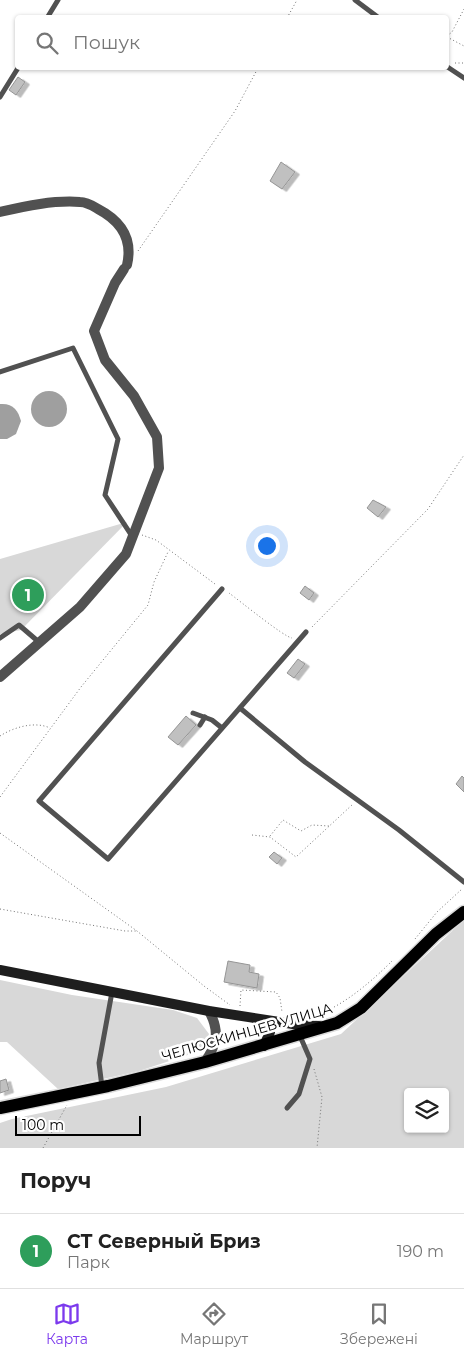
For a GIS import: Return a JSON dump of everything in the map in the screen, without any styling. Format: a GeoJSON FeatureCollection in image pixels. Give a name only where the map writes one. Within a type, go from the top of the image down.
{"type":"FeatureCollection","features":[{"type":"Feature","properties":{"kind":"main road","name":"ЧЕЛЮСКИНЦЕВ УЛИЦА"},"geometry":{"type":"LineString","coordinates":[[0,1108],[102,1087],[205,1062],[286,1040],[300,1030],[338,1023],[361,1008],[436,934],[464,912]]}},
{"type":"Feature","properties":{"kind":"main road"},"geometry":{"type":"LineString","coordinates":[[0,970],[280,1023],[300,1030]]}},
{"type":"Feature","properties":{"kind":"main road"},"geometry":{"type":"LineString","coordinates":[[255,1019],[280,1029],[286,1040]]}},
{"type":"Feature","properties":{"kind":"main road"},"geometry":{"type":"LineString","coordinates":[[255,1019],[270,1032],[264,1046]]}},
{"type":"Feature","properties":{"kind":"street"},"geometry":{"type":"LineString","coordinates":[[0,212],[58,202],[83,202],[110,215],[124,232],[129,253],[125,267],[115,283],[94,331],[105,360],[134,396],[156,437],[159,468],[126,554],[80,607],[0,677]]}},
{"type":"Feature","properties":{"kind":"street"},"geometry":{"type":"LineString","coordinates":[[205,1062],[215,1046],[217,1031],[209,1011]]}},
{"type":"Feature","properties":{"kind":"lane"},"geometry":{"type":"LineString","coordinates":[[48,15],[58,0]]}},
{"type":"Feature","properties":{"kind":"lane"},"geometry":{"type":"LineString","coordinates":[[355,0],[375,15]]}},
{"type":"Feature","properties":{"kind":"lane"},"geometry":{"type":"LineString","coordinates":[[449,64],[464,78]]}},
{"type":"Feature","properties":{"kind":"lane"},"geometry":{"type":"LineString","coordinates":[[0,97],[17,70]]}},
{"type":"Feature","properties":{"kind":"lane"},"geometry":{"type":"LineString","coordinates":[[0,372],[73,348],[118,439],[105,495],[134,534]]}},
{"type":"Feature","properties":{"kind":"lane"},"geometry":{"type":"LineString","coordinates":[[222,589],[39,801],[108,859],[306,632]]}},
{"type":"Feature","properties":{"kind":"lane"},"geometry":{"type":"LineString","coordinates":[[0,638],[19,624],[40,643]]}},
{"type":"Feature","properties":{"kind":"lane"},"geometry":{"type":"LineString","coordinates":[[240,708],[305,762],[399,830],[464,882]]}},
{"type":"Feature","properties":{"kind":"lane"},"geometry":{"type":"LineString","coordinates":[[192,713],[205,717],[222,728]]}},
{"type":"Feature","properties":{"kind":"lane"},"geometry":{"type":"LineString","coordinates":[[200,725],[205,717]]}},
{"type":"Feature","properties":{"kind":"lane"},"geometry":{"type":"LineString","coordinates":[[102,1087],[99,1063],[112,991]]}},
{"type":"Feature","properties":{"kind":"lane"},"geometry":{"type":"LineString","coordinates":[[287,1108],[299,1094],[310,1059],[300,1030]]}},
{"type":"Feature","properties":{"kind":"path"},"geometry":{"type":"LineString","coordinates":[[289,15],[297,0]]}},
{"type":"Feature","properties":{"kind":"path"},"geometry":{"type":"LineString","coordinates":[[449,34],[464,9]]}},
{"type":"Feature","properties":{"kind":"path"},"geometry":{"type":"LineString","coordinates":[[449,37],[464,46]]}},
{"type":"Feature","properties":{"kind":"path"},"geometry":{"type":"LineString","coordinates":[[449,63],[464,63]]}},
{"type":"Feature","properties":{"kind":"path"},"geometry":{"type":"LineString","coordinates":[[125,267],[156,228],[234,111],[257,70]]}},
{"type":"Feature","properties":{"kind":"path"},"geometry":{"type":"LineString","coordinates":[[134,534],[156,540],[168,551],[264,618],[286,637],[296,639],[306,632],[350,589],[366,570],[428,509],[464,455]]}},
{"type":"Feature","properties":{"kind":"path"},"geometry":{"type":"LineString","coordinates":[[0,797],[81,687],[148,606],[154,582],[168,551]]}},
{"type":"Feature","properties":{"kind":"path"},"geometry":{"type":"LineString","coordinates":[[0,736],[11,729],[27,726],[45,726],[50,728]]}},
{"type":"Feature","properties":{"kind":"path"},"geometry":{"type":"LineString","coordinates":[[252,835],[270,837],[296,858],[357,800]]}},
{"type":"Feature","properties":{"kind":"path"},"geometry":{"type":"LineString","coordinates":[[270,837],[283,820],[301,831],[312,825],[330,826]]}},
{"type":"Feature","properties":{"kind":"path"},"geometry":{"type":"LineString","coordinates":[[0,833],[137,930],[204,986],[237,1009],[241,1016]]}},
{"type":"Feature","properties":{"kind":"path"},"geometry":{"type":"LineString","coordinates":[[414,940],[436,912],[464,888]]}},
{"type":"Feature","properties":{"kind":"path"},"geometry":{"type":"LineString","coordinates":[[0,909],[125,931],[137,930]]}},
{"type":"Feature","properties":{"kind":"path"},"geometry":{"type":"LineString","coordinates":[[300,1030],[312,1016],[332,1010],[377,976],[395,958]]}},
{"type":"Feature","properties":{"kind":"path"},"geometry":{"type":"LineString","coordinates":[[241,1016],[241,990],[268,990],[276,992],[280,998],[282,1013],[280,1023]]}},
{"type":"Feature","properties":{"kind":"path"},"geometry":{"type":"LineString","coordinates":[[310,1059],[322,1097],[316,1148]]}},
{"type":"Feature","properties":{"kind":"path"},"geometry":{"type":"LineString","coordinates":[[43,1148],[74,1092]]}},
{"type":"Feature","properties":{"kind":"shaded area"},"geometry":{"type":"Polygon","coordinates":[[[49,391],[61,397],[67,409],[61,421],[49,427],[37,421],[31,409],[37,397],[49,391]]]}},
{"type":"Feature","properties":{"kind":"shaded area"},"geometry":{"type":"Polygon","coordinates":[[[0,404],[12,406],[21,421],[16,434],[7,439],[0,439],[0,404]]]}},
{"type":"Feature","properties":{"kind":"shaded area"},"geometry":{"type":"Polygon","coordinates":[[[127,522],[21,630],[0,634],[0,559],[127,522]]]}},
{"type":"Feature","properties":{"kind":"shaded area"},"geometry":{"type":"Polygon","coordinates":[[[464,920],[464,1148],[0,1148],[0,1123],[166,1087],[341,1034],[464,920]]]}},
{"type":"Feature","properties":{"kind":"shaded area"},"geometry":{"type":"Polygon","coordinates":[[[0,980],[72,995],[173,1010],[197,1018],[209,1034],[203,1050],[139,1071],[58,1089],[7,1042],[0,1042],[0,980]]]}},
{"type":"Feature","properties":{"kind":"building"},"geometry":{"type":"Polygon","coordinates":[[[18,77],[25,82],[16,95],[9,90],[18,77]]]}},
{"type":"Feature","properties":{"kind":"building"},"geometry":{"type":"Polygon","coordinates":[[[281,162],[295,172],[282,189],[270,181],[281,162]]]}},
{"type":"Feature","properties":{"kind":"building"},"geometry":{"type":"Polygon","coordinates":[[[373,500],[386,507],[378,517],[367,508],[373,500]]]}},
{"type":"Feature","properties":{"kind":"building"},"geometry":{"type":"Polygon","coordinates":[[[305,586],[314,593],[309,600],[300,593],[305,586]]]}},
{"type":"Feature","properties":{"kind":"building"},"geometry":{"type":"Polygon","coordinates":[[[298,659],[305,664],[294,678],[287,673],[298,659]]]}},
{"type":"Feature","properties":{"kind":"building"},"geometry":{"type":"Polygon","coordinates":[[[186,716],[196,725],[178,745],[168,737],[186,716]]]}},
{"type":"Feature","properties":{"kind":"building"},"geometry":{"type":"Polygon","coordinates":[[[462,776],[464,778],[464,792],[456,784],[462,776]]]}},
{"type":"Feature","properties":{"kind":"building"},"geometry":{"type":"Polygon","coordinates":[[[274,852],[282,858],[277,864],[269,857],[274,852]]]}},
{"type":"Feature","properties":{"kind":"building"},"geometry":{"type":"Polygon","coordinates":[[[228,961],[250,965],[249,972],[259,974],[257,988],[224,982],[228,961]]]}},
{"type":"Feature","properties":{"kind":"building"},"geometry":{"type":"Polygon","coordinates":[[[6,1079],[9,1090],[0,1093],[0,1081],[6,1079]]]}},
{"type":"Feature","properties":{"kind":"place","name":"СТ Северный Бриз"},"geometry":{"type":"Point","coordinates":[28,595]}}]}
